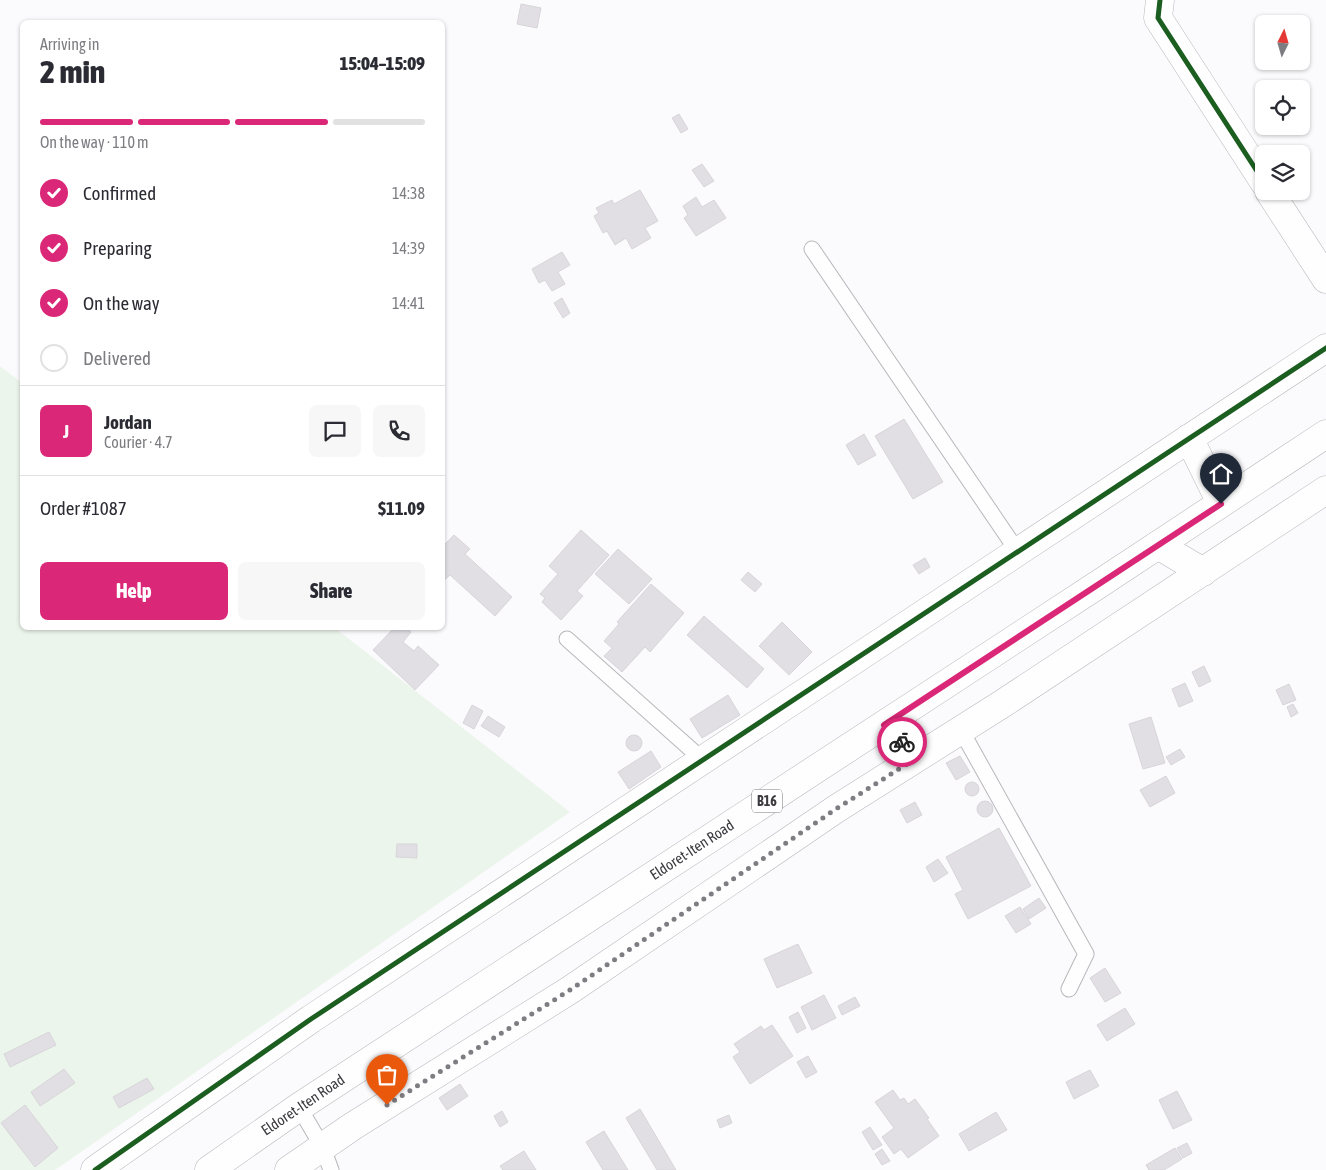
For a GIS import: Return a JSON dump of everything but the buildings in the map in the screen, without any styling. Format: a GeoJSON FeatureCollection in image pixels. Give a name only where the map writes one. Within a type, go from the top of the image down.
{"type":"FeatureCollection","features":[{"type":"Feature","properties":{"kind":"street"},"geometry":{"type":"LineString","coordinates":[[1160,0],[1158,18],[1255,168]]}},
{"type":"Feature","properties":{"kind":"street"},"geometry":{"type":"LineString","coordinates":[[1275,200],[1326,279]]}},
{"type":"Feature","properties":{"kind":"street"},"geometry":{"type":"LineString","coordinates":[[95,1170],[311,1019],[1326,348]]}},
{"type":"Feature","properties":{"kind":"street","name":"Eldoret-Iten Road"},"geometry":{"type":"LineString","coordinates":[[210,1170],[299,1107],[1326,434]]}},
{"type":"Feature","properties":{"kind":"street"},"geometry":{"type":"LineString","coordinates":[[1190,438],[1221,504]]}},
{"type":"Feature","properties":{"kind":"street"},"geometry":{"type":"LineString","coordinates":[[289,1170],[327,1159],[353,1126],[570,990],[836,809],[961,730],[1326,490]]}},
{"type":"Feature","properties":{"kind":"street"},"geometry":{"type":"LineString","coordinates":[[1158,545],[1203,572]]}},
{"type":"Feature","properties":{"kind":"lane"},"geometry":{"type":"LineString","coordinates":[[812,249],[1018,552]]}},
{"type":"Feature","properties":{"kind":"lane"},"geometry":{"type":"LineString","coordinates":[[567,639],[703,760]]}},
{"type":"Feature","properties":{"kind":"lane"},"geometry":{"type":"LineString","coordinates":[[884,725],[918,757]]}},
{"type":"Feature","properties":{"kind":"lane"},"geometry":{"type":"LineString","coordinates":[[961,730],[1086,954],[1069,989]]}},
{"type":"Feature","properties":{"kind":"lane"},"geometry":{"type":"LineString","coordinates":[[299,1107],[327,1159]]}},
{"type":"Feature","properties":{"kind":"shaded area"},"geometry":{"type":"Polygon","coordinates":[[[0,366],[20,381],[20,630],[338,630],[570,812],[55,1170],[0,1170],[0,366]]]}},
{"type":"Feature","properties":{"kind":"cycle path"},"geometry":{"type":"LineString","coordinates":[[1160,0],[1158,18],[1255,168]]}},
{"type":"Feature","properties":{"kind":"cycle path"},"geometry":{"type":"LineString","coordinates":[[95,1170],[311,1019],[1326,348]]}},
{"type":"Feature","properties":{"kind":"way so far"},"geometry":{"type":"LineString","coordinates":[[387,1105],[570,990],[836,809],[918,757],[902,742]]}},
{"type":"Feature","properties":{"kind":"route"},"geometry":{"type":"LineString","coordinates":[[902,742],[884,725],[1221,504]]}}]}
